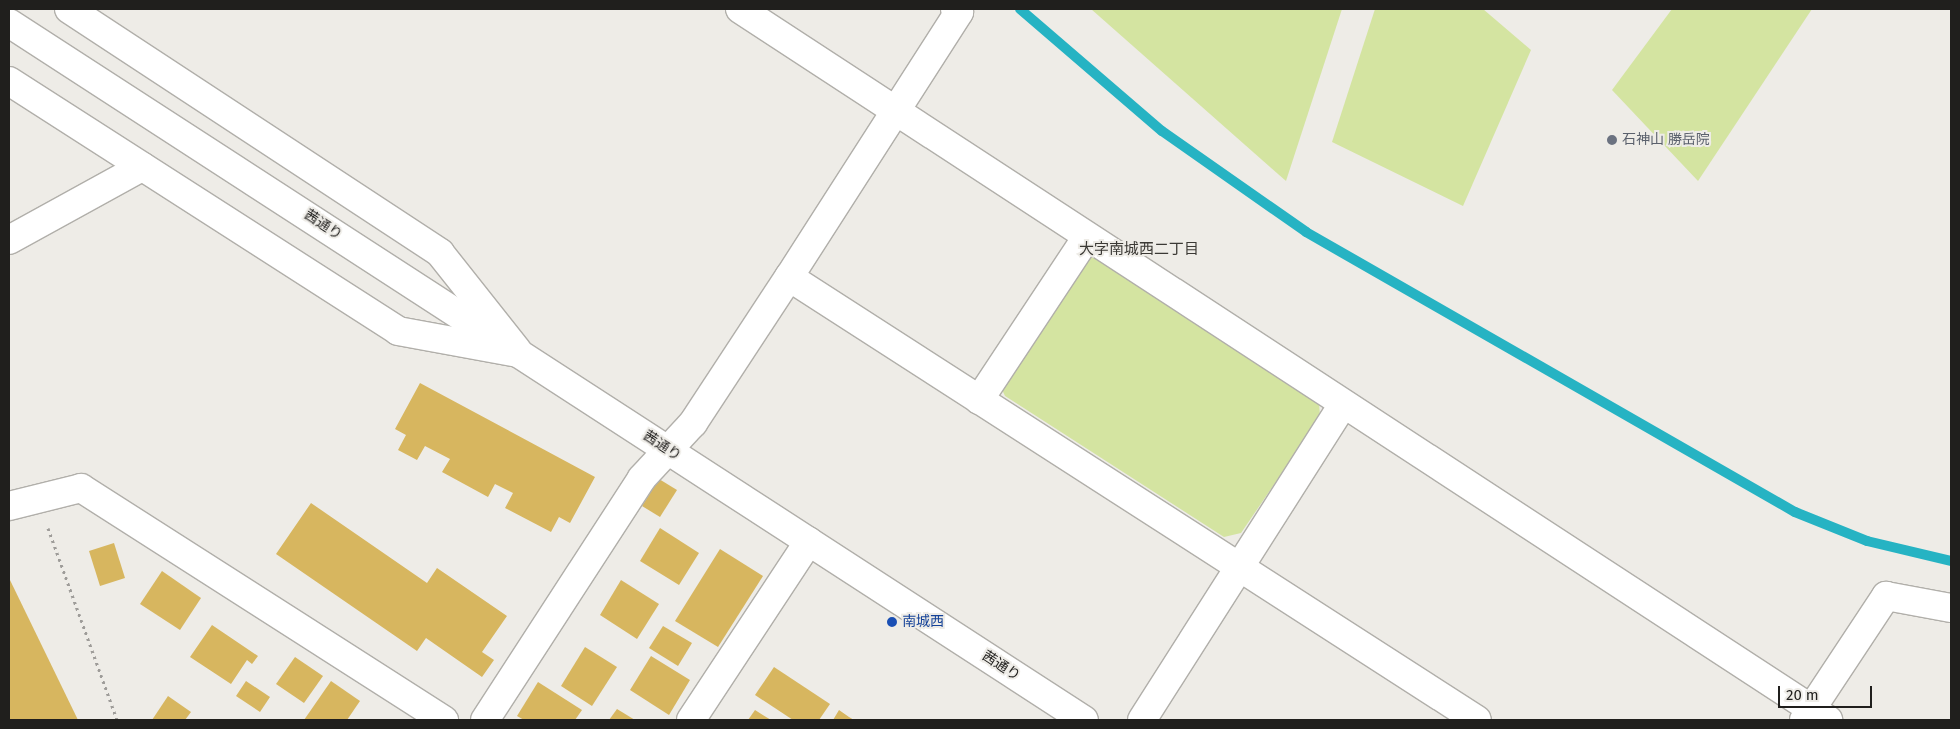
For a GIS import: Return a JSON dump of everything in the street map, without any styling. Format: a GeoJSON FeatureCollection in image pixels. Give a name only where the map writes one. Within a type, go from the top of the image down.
{"type":"FeatureCollection","features":[{"type":"Feature","properties":{"kind":"street"},"geometry":{"type":"LineString","coordinates":[[68,9],[440,253],[520,353]]}},
{"type":"Feature","properties":{"kind":"street"},"geometry":{"type":"LineString","coordinates":[[740,9],[1814,716],[1886,596],[1951,608]]}},
{"type":"Feature","properties":{"kind":"street"},"geometry":{"type":"LineString","coordinates":[[485,720],[642,478],[692,423],[789,277],[958,12],[955,9]]}},
{"type":"Feature","properties":{"kind":"street","name":"茜通り"},"geometry":{"type":"LineString","coordinates":[[9,23],[1084,720]]}},
{"type":"Feature","properties":{"kind":"street"},"geometry":{"type":"LineString","coordinates":[[9,81],[398,331],[520,353]]}},
{"type":"Feature","properties":{"kind":"street"},"geometry":{"type":"LineString","coordinates":[[9,240],[142,166]]}},
{"type":"Feature","properties":{"kind":"street"},"geometry":{"type":"LineString","coordinates":[[979,400],[1087,237]]}},
{"type":"Feature","properties":{"kind":"street"},"geometry":{"type":"LineString","coordinates":[[789,277],[1477,720]]}},
{"type":"Feature","properties":{"kind":"street"},"geometry":{"type":"LineString","coordinates":[[1142,720],[1343,405]]}},
{"type":"Feature","properties":{"kind":"street"},"geometry":{"type":"LineString","coordinates":[[9,506],[81,488],[444,720]]}},
{"type":"Feature","properties":{"kind":"street"},"geometry":{"type":"LineString","coordinates":[[691,720],[809,541]]}},
{"type":"Feature","properties":{"kind":"path"},"geometry":{"type":"LineString","coordinates":[[38,499],[118,720]]}},
{"type":"Feature","properties":{"kind":"green space"},"geometry":{"type":"Polygon","coordinates":[[[1091,9],[1342,9],[1286,181],[1091,9]]]}},
{"type":"Feature","properties":{"kind":"green space"},"geometry":{"type":"Polygon","coordinates":[[[1375,9],[1483,9],[1531,50],[1463,206],[1332,142],[1375,9]]]}},
{"type":"Feature","properties":{"kind":"green space"},"geometry":{"type":"Polygon","coordinates":[[[1672,9],[1812,9],[1698,181],[1612,90],[1672,9]]]}},
{"type":"Feature","properties":{"kind":"green space"},"geometry":{"type":"Polygon","coordinates":[[[1095,255],[1319,402],[1320,417],[1241,533],[1224,537],[1005,396],[998,381],[1083,261],[1095,255]]]}},
{"type":"Feature","properties":{"kind":"building"},"geometry":{"type":"Polygon","coordinates":[[[420,383],[595,477],[570,523],[559,517],[551,532],[505,508],[513,493],[495,484],[488,497],[442,472],[450,459],[425,446],[417,460],[398,450],[406,435],[395,429],[420,383]]]}},
{"type":"Feature","properties":{"kind":"building"},"geometry":{"type":"Polygon","coordinates":[[[659,479],[677,490],[660,517],[642,506],[659,479]]]}},
{"type":"Feature","properties":{"kind":"building"},"geometry":{"type":"Polygon","coordinates":[[[311,503],[427,583],[437,568],[507,616],[482,652],[494,660],[482,677],[426,638],[417,651],[276,554],[311,503]]]}},
{"type":"Feature","properties":{"kind":"building"},"geometry":{"type":"Polygon","coordinates":[[[660,528],[699,553],[679,585],[640,561],[660,528]]]}},
{"type":"Feature","properties":{"kind":"building"},"geometry":{"type":"Polygon","coordinates":[[[114,543],[125,578],[100,586],[89,551],[114,543]]]}},
{"type":"Feature","properties":{"kind":"building"},"geometry":{"type":"Polygon","coordinates":[[[720,549],[763,576],[718,647],[675,621],[720,549]]]}},
{"type":"Feature","properties":{"kind":"building"},"geometry":{"type":"Polygon","coordinates":[[[162,571],[201,598],[180,630],[140,604],[162,571]]]}},
{"type":"Feature","properties":{"kind":"building"},"geometry":{"type":"Polygon","coordinates":[[[9,578],[78,720],[10,720],[9,578]]]}},
{"type":"Feature","properties":{"kind":"building"},"geometry":{"type":"Polygon","coordinates":[[[621,580],[659,604],[637,639],[600,615],[621,580]]]}},
{"type":"Feature","properties":{"kind":"building"},"geometry":{"type":"Polygon","coordinates":[[[212,625],[258,656],[252,664],[247,660],[231,684],[190,657],[212,625]]]}},
{"type":"Feature","properties":{"kind":"building"},"geometry":{"type":"Polygon","coordinates":[[[663,626],[692,643],[678,666],[649,648],[663,626]]]}},
{"type":"Feature","properties":{"kind":"building"},"geometry":{"type":"Polygon","coordinates":[[[585,647],[617,667],[592,706],[561,686],[585,647]]]}},
{"type":"Feature","properties":{"kind":"building"},"geometry":{"type":"Polygon","coordinates":[[[651,656],[690,680],[669,715],[630,690],[651,656]]]}},
{"type":"Feature","properties":{"kind":"building"},"geometry":{"type":"Polygon","coordinates":[[[295,657],[323,676],[304,703],[276,684],[295,657]]]}},
{"type":"Feature","properties":{"kind":"building"},"geometry":{"type":"Polygon","coordinates":[[[774,667],[830,704],[819,720],[793,720],[755,695],[774,667]]]}},
{"type":"Feature","properties":{"kind":"building"},"geometry":{"type":"Polygon","coordinates":[[[246,681],[270,697],[260,712],[236,696],[246,681]]]}},
{"type":"Feature","properties":{"kind":"building"},"geometry":{"type":"Polygon","coordinates":[[[331,681],[360,701],[347,720],[304,720],[331,681]]]}},
{"type":"Feature","properties":{"kind":"building"},"geometry":{"type":"Polygon","coordinates":[[[538,682],[582,710],[575,720],[524,720],[517,716],[538,682]]]}},
{"type":"Feature","properties":{"kind":"building"},"geometry":{"type":"Polygon","coordinates":[[[168,696],[191,712],[185,720],[152,720],[168,696]]]}},
{"type":"Feature","properties":{"kind":"building"},"geometry":{"type":"Polygon","coordinates":[[[617,709],[635,720],[609,720],[617,709]]]}},
{"type":"Feature","properties":{"kind":"building"},"geometry":{"type":"Polygon","coordinates":[[[755,710],[771,720],[748,720],[755,710]]]}},
{"type":"Feature","properties":{"kind":"building"},"geometry":{"type":"Polygon","coordinates":[[[839,710],[849,717],[854,720],[833,720],[839,710]]]}},
{"type":"Feature","properties":{"kind":"waterway"},"geometry":{"type":"LineString","coordinates":[[1020,9],[1162,131],[1306,232],[1795,512],[1867,541],[1951,561]]}},
{"type":"Feature","properties":{"kind":"place","name":"石神山 勝岳院"},"geometry":{"type":"Point","coordinates":[1612,140]}},
{"type":"Feature","properties":{"kind":"place","name":"南城西"},"geometry":{"type":"Point","coordinates":[892,622]}},
{"type":"Feature","properties":{"kind":"district","name":"大字南城西二丁目"},"geometry":{"type":"Point","coordinates":[1139,250]}}]}
